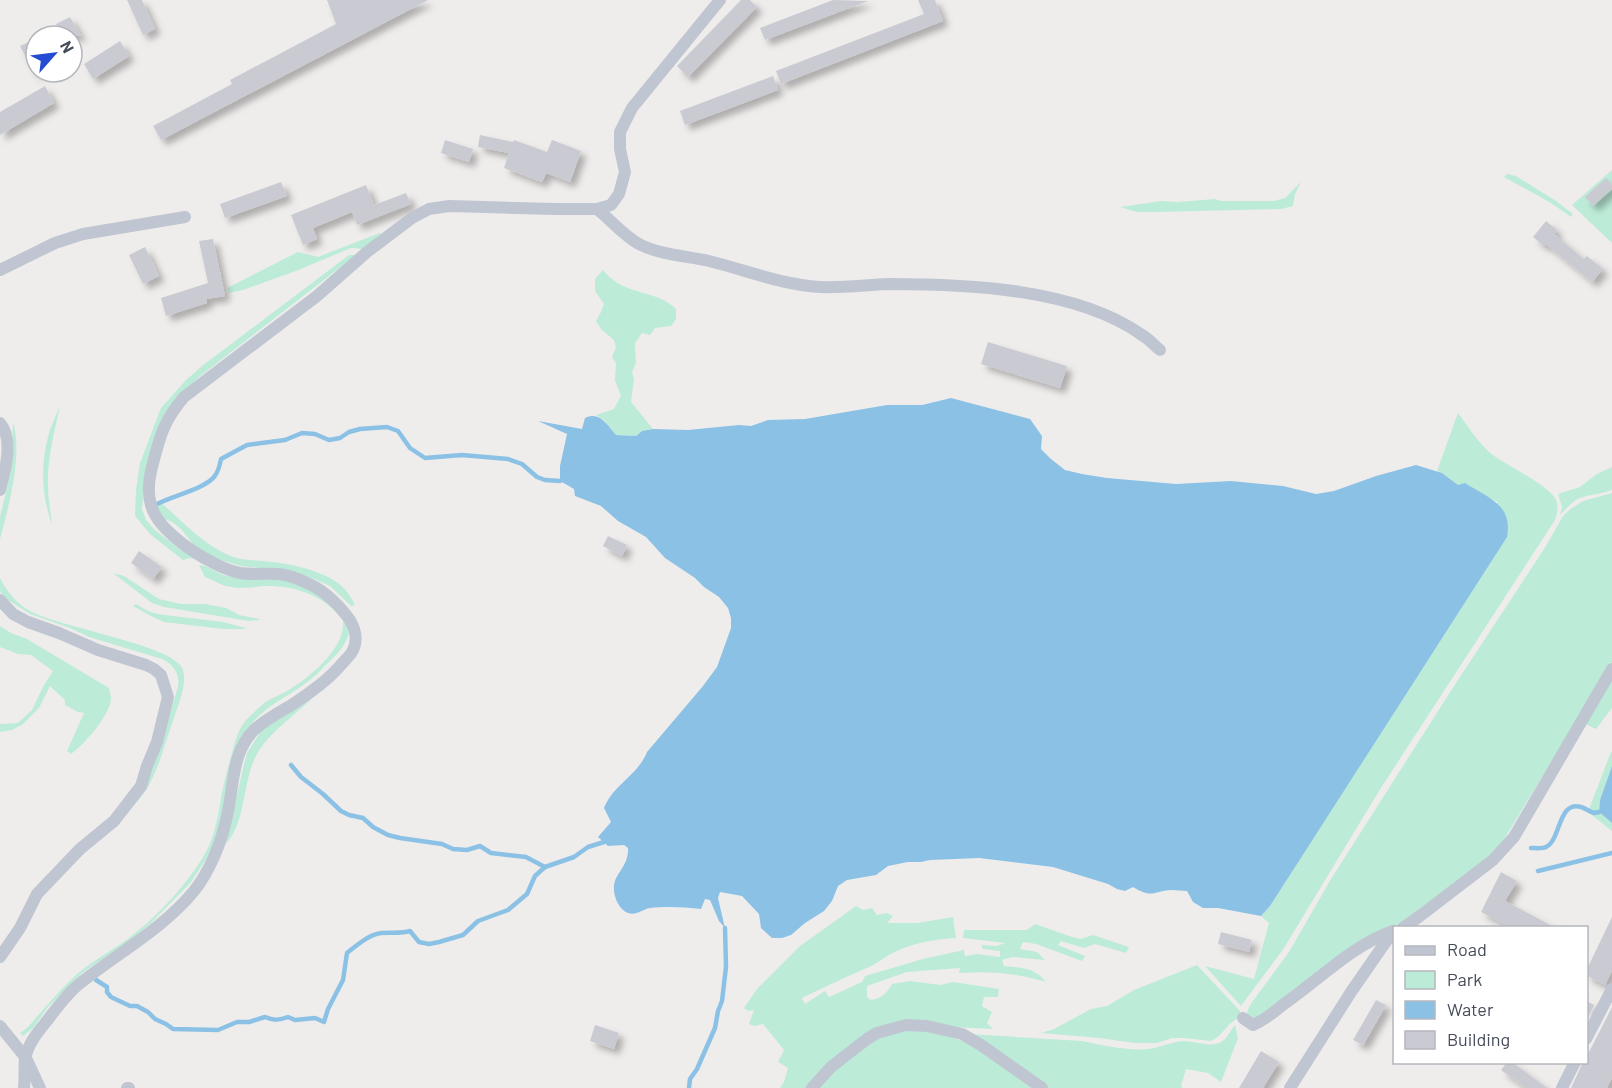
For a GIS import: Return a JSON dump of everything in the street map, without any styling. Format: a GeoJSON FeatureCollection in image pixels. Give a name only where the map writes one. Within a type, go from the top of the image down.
{"type":"FeatureCollection","features":[{"type":"Feature","properties":{"kind":"street"},"geometry":{"type":"LineString","coordinates":[[24,1088],[26,1058],[33,1038],[76,986],[173,914],[195,889],[214,858],[227,817],[236,762],[245,743],[255,730],[313,690],[334,672],[352,651],[356,639],[352,623],[336,602],[323,591],[281,574],[239,573],[224,567],[194,552],[160,522],[151,507],[148,491],[163,427],[172,412],[184,397],[317,296],[367,252],[412,218],[429,209],[449,206],[597,209],[611,205],[620,194],[625,172],[620,149],[620,132],[632,108],[720,0]]}},
{"type":"Feature","properties":{"kind":"street"},"geometry":{"type":"LineString","coordinates":[[597,209],[639,244],[796,285],[822,287],[887,284],[1007,290],[1078,305],[1109,317],[1143,335],[1160,350]]}},
{"type":"Feature","properties":{"kind":"street"},"geometry":{"type":"LineString","coordinates":[[0,270],[55,243],[83,234],[185,217]]}},
{"type":"Feature","properties":{"kind":"street"},"geometry":{"type":"LineString","coordinates":[[0,423],[7,437],[5,467],[0,490]]}},
{"type":"Feature","properties":{"kind":"street"},"geometry":{"type":"LineString","coordinates":[[0,600],[13,614],[28,622],[154,669],[161,675],[168,697],[157,742],[141,786],[114,821],[80,849],[37,894],[20,928],[0,957]]}},
{"type":"Feature","properties":{"kind":"street"},"geometry":{"type":"LineString","coordinates":[[1405,926],[1493,860],[1514,837],[1612,669]]}},
{"type":"Feature","properties":{"kind":"street"},"geometry":{"type":"LineString","coordinates":[[1243,1018],[1253,1025],[1260,1022],[1347,955],[1366,943],[1393,933]]}},
{"type":"Feature","properties":{"kind":"street"},"geometry":{"type":"LineString","coordinates":[[1290,1088],[1351,992],[1393,934]]}},
{"type":"Feature","properties":{"kind":"street"},"geometry":{"type":"LineString","coordinates":[[1588,1038],[1612,989]]}},
{"type":"Feature","properties":{"kind":"street"},"geometry":{"type":"LineString","coordinates":[[812,1088],[831,1067],[867,1039],[877,1033],[906,1025],[927,1026],[962,1034],[1042,1088]]}},
{"type":"Feature","properties":{"kind":"street"},"geometry":{"type":"LineString","coordinates":[[0,1026],[26,1058],[40,1088]]}},
{"type":"Feature","properties":{"kind":"street"},"geometry":{"type":"LineString","coordinates":[[1562,1088],[1574,1064]]}},
{"type":"Feature","properties":{"kind":"green space"},"geometry":{"type":"Polygon","coordinates":[[[1612,170],[1612,243],[1572,205],[1612,170]]]}},
{"type":"Feature","properties":{"kind":"green space"},"geometry":{"type":"Polygon","coordinates":[[[1507,174],[1516,176],[1573,214],[1571,217],[1504,177],[1507,174]]]}},
{"type":"Feature","properties":{"kind":"green space"},"geometry":{"type":"Polygon","coordinates":[[[1301,182],[1295,194],[1293,206],[1281,209],[1137,212],[1120,207],[1161,201],[1215,199],[1274,201],[1285,198],[1301,182]]]}},
{"type":"Feature","properties":{"kind":"green space"},"geometry":{"type":"Polygon","coordinates":[[[382,232],[364,249],[351,248],[243,290],[229,293],[227,288],[298,252],[318,257],[382,232]]]}},
{"type":"Feature","properties":{"kind":"green space"},"geometry":{"type":"Polygon","coordinates":[[[349,255],[356,255],[199,377],[174,401],[144,485],[142,509],[146,520],[155,530],[178,548],[199,560],[190,558],[183,560],[151,535],[135,516],[140,463],[161,408],[202,366],[349,255]]]}},
{"type":"Feature","properties":{"kind":"green space"},"geometry":{"type":"Polygon","coordinates":[[[603,270],[621,285],[660,298],[676,309],[676,319],[671,326],[655,328],[650,335],[642,333],[635,343],[636,363],[632,372],[634,379],[631,402],[653,429],[642,431],[636,436],[616,435],[604,420],[596,415],[614,409],[621,396],[615,380],[616,363],[612,357],[616,348],[614,340],[601,329],[596,321],[604,304],[595,291],[595,279],[603,270]]]}},
{"type":"Feature","properties":{"kind":"green space"},"geometry":{"type":"Polygon","coordinates":[[[60,406],[49,467],[48,492],[52,525],[44,492],[43,470],[45,448],[60,406]]]}},
{"type":"Feature","properties":{"kind":"green space"},"geometry":{"type":"Polygon","coordinates":[[[1458,413],[1487,450],[1546,488],[1553,495],[1557,502],[1555,520],[1379,791],[1284,948],[1241,1006],[1205,966],[1254,979],[1269,923],[1261,916],[1270,906],[1321,825],[1498,502],[1458,485],[1437,471],[1458,413]]]}},
{"type":"Feature","properties":{"kind":"green space"},"geometry":{"type":"Polygon","coordinates":[[[13,422],[16,435],[16,465],[0,539],[0,517],[11,471],[13,422]]]}},
{"type":"Feature","properties":{"kind":"green space"},"geometry":{"type":"Polygon","coordinates":[[[1612,467],[1612,490],[1580,498],[1560,515],[1562,507],[1558,494],[1580,487],[1597,474],[1612,467]]]}},
{"type":"Feature","properties":{"kind":"green space"},"geometry":{"type":"Polygon","coordinates":[[[1612,493],[1612,662],[1503,841],[1486,859],[1424,908],[1397,926],[1393,926],[1393,928],[1255,1019],[1249,1017],[1247,1012],[1250,1005],[1289,952],[1331,879],[1546,546],[1563,516],[1583,501],[1612,493]]]}},
{"type":"Feature","properties":{"kind":"green space"},"geometry":{"type":"Polygon","coordinates":[[[161,503],[211,546],[241,559],[288,564],[324,575],[338,583],[355,605],[351,606],[330,586],[314,579],[282,571],[241,566],[211,557],[193,544],[181,529],[165,519],[156,506],[161,503]]]}},
{"type":"Feature","properties":{"kind":"green space"},"geometry":{"type":"Polygon","coordinates":[[[199,565],[237,578],[286,579],[322,593],[350,627],[348,636],[339,652],[317,674],[262,713],[248,728],[217,837],[191,882],[133,938],[83,972],[48,1007],[33,1028],[23,1036],[20,1033],[77,975],[140,929],[184,884],[209,846],[230,760],[244,723],[266,702],[284,693],[315,670],[339,642],[343,620],[318,598],[286,587],[239,588],[228,586],[205,577],[199,565]]]}},
{"type":"Feature","properties":{"kind":"green space"},"geometry":{"type":"Polygon","coordinates":[[[113,573],[124,576],[159,599],[181,604],[205,604],[226,608],[239,615],[260,619],[249,621],[164,607],[152,603],[113,573]]]}},
{"type":"Feature","properties":{"kind":"green space"},"geometry":{"type":"Polygon","coordinates":[[[0,578],[13,597],[30,611],[137,644],[174,660],[182,668],[184,680],[182,694],[158,764],[147,789],[124,817],[145,788],[151,773],[178,687],[175,670],[162,659],[89,637],[30,614],[2,594],[0,578]]]}},
{"type":"Feature","properties":{"kind":"green space"},"geometry":{"type":"Polygon","coordinates":[[[136,604],[157,614],[223,622],[246,629],[223,629],[164,622],[133,606],[136,604]]]}},
{"type":"Feature","properties":{"kind":"green space"},"geometry":{"type":"Polygon","coordinates":[[[0,626],[27,639],[109,688],[111,698],[107,712],[83,744],[71,754],[67,751],[84,713],[65,705],[65,700],[50,686],[39,708],[23,724],[12,730],[0,732],[0,724],[18,723],[32,710],[53,671],[31,655],[18,654],[0,647],[0,626]]]}},
{"type":"Feature","properties":{"kind":"green space"},"geometry":{"type":"Polygon","coordinates":[[[1612,675],[1612,708],[1596,729],[1583,723],[1612,675]]]}},
{"type":"Feature","properties":{"kind":"green space"},"geometry":{"type":"Polygon","coordinates":[[[321,689],[272,735],[258,752],[249,774],[238,823],[226,844],[247,753],[261,731],[321,689]]]}},
{"type":"Feature","properties":{"kind":"green space"},"geometry":{"type":"Polygon","coordinates":[[[1611,752],[1612,766],[1600,800],[1599,812],[1612,823],[1612,831],[1588,812],[1611,752]]]}},
{"type":"Feature","properties":{"kind":"green space"},"geometry":{"type":"Polygon","coordinates":[[[856,906],[863,910],[872,908],[877,915],[887,913],[893,916],[887,923],[917,923],[953,917],[956,938],[921,943],[896,951],[872,966],[802,998],[805,1004],[825,991],[829,997],[862,982],[865,976],[923,959],[964,950],[965,956],[977,954],[1000,957],[1000,951],[983,949],[981,945],[997,946],[1005,943],[963,938],[964,930],[1027,930],[1035,924],[1072,937],[1081,939],[1093,935],[1129,947],[1126,953],[1095,944],[1084,948],[1061,941],[1058,945],[1085,956],[1082,961],[1036,944],[1023,942],[1020,949],[1037,952],[1045,960],[1012,957],[1002,960],[1004,966],[1032,971],[1046,982],[1003,973],[959,973],[960,968],[907,972],[867,986],[867,997],[871,1000],[883,995],[892,984],[910,981],[940,985],[953,982],[999,989],[998,997],[984,997],[982,1006],[992,1012],[987,1023],[993,1029],[893,1024],[809,1088],[780,1088],[788,1068],[778,1062],[784,1050],[763,1024],[754,1026],[749,1024],[754,1010],[748,1011],[744,1008],[757,989],[800,946],[856,906]]]}},
{"type":"Feature","properties":{"kind":"green space"},"geometry":{"type":"Polygon","coordinates":[[[1197,965],[1240,1011],[1241,1017],[1211,1041],[1172,1038],[1157,1043],[1134,1043],[1041,1033],[1054,1029],[1091,1009],[1107,1006],[1134,990],[1197,965]]]}},
{"type":"Feature","properties":{"kind":"green space"},"geometry":{"type":"Polygon","coordinates":[[[1235,1025],[1238,1038],[1221,1082],[1208,1073],[1186,1069],[1181,1086],[1183,1088],[1048,1088],[969,1034],[1082,1041],[1140,1049],[1183,1041],[1216,1044],[1225,1039],[1235,1025]]]}},
{"type":"Feature","properties":{"kind":"green space"},"geometry":{"type":"Polygon","coordinates":[[[918,1030],[948,1036],[970,1044],[1038,1088],[820,1088],[837,1066],[876,1040],[903,1031],[918,1030]]]}},
{"type":"Feature","properties":{"kind":"water"},"geometry":{"type":"Polygon","coordinates":[[[951,398],[1030,419],[1042,436],[1041,449],[1065,470],[1107,478],[1176,484],[1231,481],[1283,486],[1316,494],[1334,491],[1416,465],[1442,473],[1458,485],[1465,483],[1497,503],[1506,517],[1507,537],[1270,906],[1261,916],[1218,908],[1203,908],[1193,902],[1187,891],[1145,893],[1133,887],[1125,891],[1053,867],[979,858],[908,862],[888,866],[876,875],[847,880],[838,886],[832,901],[824,911],[791,935],[782,938],[772,938],[761,928],[759,914],[742,896],[720,892],[718,898],[725,928],[719,921],[710,900],[705,899],[701,909],[662,907],[650,908],[634,914],[628,913],[617,902],[614,886],[626,860],[628,848],[624,845],[608,846],[598,837],[611,822],[604,808],[613,793],[638,767],[647,752],[717,667],[731,628],[731,618],[728,608],[719,597],[665,558],[646,537],[618,521],[601,506],[575,496],[574,489],[560,481],[560,466],[567,434],[538,421],[582,429],[585,418],[595,416],[603,420],[616,435],[636,436],[642,431],[653,429],[688,430],[751,426],[768,420],[805,419],[887,405],[922,405],[951,398]]]}},
{"type":"Feature","properties":{"kind":"water"},"geometry":{"type":"Polygon","coordinates":[[[1612,766],[1612,823],[1599,812],[1600,800],[1612,766]]]}},
{"type":"Feature","properties":{"kind":"building"},"geometry":{"type":"Polygon","coordinates":[[[127,0],[142,0],[155,29],[143,35],[127,0]]]}},
{"type":"Feature","properties":{"kind":"building"},"geometry":{"type":"Polygon","coordinates":[[[327,0],[428,0],[161,140],[153,126],[232,84],[230,80],[336,24],[327,0]]]}},
{"type":"Feature","properties":{"kind":"building"},"geometry":{"type":"Polygon","coordinates":[[[741,0],[750,0],[757,7],[688,77],[677,66],[741,0]]]}},
{"type":"Feature","properties":{"kind":"building"},"geometry":{"type":"Polygon","coordinates":[[[833,0],[868,1],[765,40],[760,28],[833,0]]]}},
{"type":"Feature","properties":{"kind":"building"},"geometry":{"type":"Polygon","coordinates":[[[918,0],[935,0],[943,21],[781,84],[776,71],[924,14],[918,0]]]}},
{"type":"Feature","properties":{"kind":"building"},"geometry":{"type":"Polygon","coordinates":[[[70,17],[74,24],[56,24],[70,17]]]}},
{"type":"Feature","properties":{"kind":"building"},"geometry":{"type":"Polygon","coordinates":[[[120,41],[129,56],[93,79],[84,64],[120,41]]]}},
{"type":"Feature","properties":{"kind":"building"},"geometry":{"type":"Polygon","coordinates":[[[773,76],[778,90],[685,125],[680,111],[773,76]]]}},
{"type":"Feature","properties":{"kind":"building"},"geometry":{"type":"Polygon","coordinates":[[[45,86],[54,103],[0,135],[0,112],[45,86]]]}},
{"type":"Feature","properties":{"kind":"building"},"geometry":{"type":"Polygon","coordinates":[[[480,135],[513,142],[514,140],[547,152],[552,140],[581,151],[570,182],[546,173],[542,182],[504,168],[509,153],[478,147],[480,135]]]}},
{"type":"Feature","properties":{"kind":"building"},"geometry":{"type":"Polygon","coordinates":[[[445,140],[473,149],[469,162],[441,153],[445,140]]]}},
{"type":"Feature","properties":{"kind":"building"},"geometry":{"type":"Polygon","coordinates":[[[1606,178],[1612,185],[1612,189],[1593,206],[1585,197],[1606,178]]]}},
{"type":"Feature","properties":{"kind":"building"},"geometry":{"type":"Polygon","coordinates":[[[281,182],[287,196],[225,218],[220,204],[281,182]]]}},
{"type":"Feature","properties":{"kind":"building"},"geometry":{"type":"Polygon","coordinates":[[[366,185],[374,205],[406,193],[411,204],[357,225],[352,212],[313,228],[317,239],[303,245],[291,215],[366,185]]]}},
{"type":"Feature","properties":{"kind":"building"},"geometry":{"type":"Polygon","coordinates":[[[1546,221],[1557,230],[1554,234],[1584,259],[1587,256],[1603,269],[1592,282],[1546,244],[1544,246],[1533,237],[1546,221]]]}},
{"type":"Feature","properties":{"kind":"building"},"geometry":{"type":"Polygon","coordinates":[[[213,239],[225,296],[206,299],[207,303],[166,316],[161,298],[208,283],[199,241],[213,239]]]}},
{"type":"Feature","properties":{"kind":"building"},"geometry":{"type":"Polygon","coordinates":[[[145,247],[159,276],[143,284],[129,255],[145,247]]]}},
{"type":"Feature","properties":{"kind":"building"},"geometry":{"type":"Polygon","coordinates":[[[988,342],[1067,366],[1060,388],[981,364],[988,342]]]}},
{"type":"Feature","properties":{"kind":"building"},"geometry":{"type":"Polygon","coordinates":[[[608,536],[627,545],[622,556],[603,546],[608,536]]]}},
{"type":"Feature","properties":{"kind":"building"},"geometry":{"type":"Polygon","coordinates":[[[139,551],[162,567],[153,579],[131,563],[139,551]]]}},
{"type":"Feature","properties":{"kind":"building"},"geometry":{"type":"Polygon","coordinates":[[[1501,872],[1517,881],[1505,901],[1552,926],[1508,926],[1481,912],[1501,872]]]}},
{"type":"Feature","properties":{"kind":"building"},"geometry":{"type":"Polygon","coordinates":[[[1612,917],[1612,971],[1605,985],[1588,976],[1588,967],[1612,917]]]}},
{"type":"Feature","properties":{"kind":"building"},"geometry":{"type":"Polygon","coordinates":[[[1221,932],[1252,940],[1249,952],[1218,944],[1221,932]]]}},
{"type":"Feature","properties":{"kind":"building"},"geometry":{"type":"Polygon","coordinates":[[[1376,1000],[1386,1005],[1363,1045],[1353,1040],[1376,1000]]]}},
{"type":"Feature","properties":{"kind":"building"},"geometry":{"type":"Polygon","coordinates":[[[1588,1002],[1594,1005],[1588,1018],[1588,1002]]]}},
{"type":"Feature","properties":{"kind":"building"},"geometry":{"type":"Polygon","coordinates":[[[1612,1007],[1612,1078],[1607,1088],[1571,1088],[1582,1064],[1588,1064],[1588,1054],[1612,1007]]]}},
{"type":"Feature","properties":{"kind":"building"},"geometry":{"type":"Polygon","coordinates":[[[595,1025],[619,1033],[614,1049],[590,1041],[595,1025]]]}},
{"type":"Feature","properties":{"kind":"building"},"geometry":{"type":"Polygon","coordinates":[[[1261,1051],[1279,1062],[1263,1088],[1239,1088],[1261,1051]]]}},
{"type":"Feature","properties":{"kind":"building"},"geometry":{"type":"Polygon","coordinates":[[[1506,1064],[1515,1064],[1547,1088],[1526,1088],[1501,1070],[1506,1064]]]}},
{"type":"Feature","properties":{"kind":"waterway"},"geometry":{"type":"LineString","coordinates":[[157,504],[196,489],[209,481],[217,473],[221,459],[247,445],[285,440],[302,433],[315,434],[329,440],[360,429],[387,427],[398,431],[410,448],[425,458],[462,455],[508,459],[522,464],[537,477],[560,481]]}},
{"type":"Feature","properties":{"kind":"waterway"},"geometry":{"type":"LineString","coordinates":[[291,765],[301,777],[341,811],[363,818],[373,827],[388,835],[442,844],[453,849],[467,850],[480,846],[491,853],[526,857],[545,867]]}},
{"type":"Feature","properties":{"kind":"waterway"},"geometry":{"type":"LineString","coordinates":[[1531,848],[1544,848],[1551,843],[1568,809],[1574,806],[1594,813],[1599,812]]}},
{"type":"Feature","properties":{"kind":"waterway"},"geometry":{"type":"LineString","coordinates":[[96,980],[107,987],[107,992],[111,997],[130,1006],[137,1006],[173,1029],[218,1030],[237,1022],[249,1022],[265,1017],[277,1020],[288,1017],[295,1020],[315,1018],[324,1022],[343,980],[347,953],[363,941],[381,933],[410,931],[419,942],[429,944],[463,935],[478,921],[508,910],[527,894],[535,876],[545,867],[574,857],[588,847],[604,842]]}},
{"type":"Feature","properties":{"kind":"waterway"},"geometry":{"type":"LineString","coordinates":[[1538,871],[1612,853]]}},
{"type":"Feature","properties":{"kind":"waterway"},"geometry":{"type":"LineString","coordinates":[[689,1088],[690,1079],[697,1069],[715,1028],[722,1001],[726,967],[725,928]]}}]}
